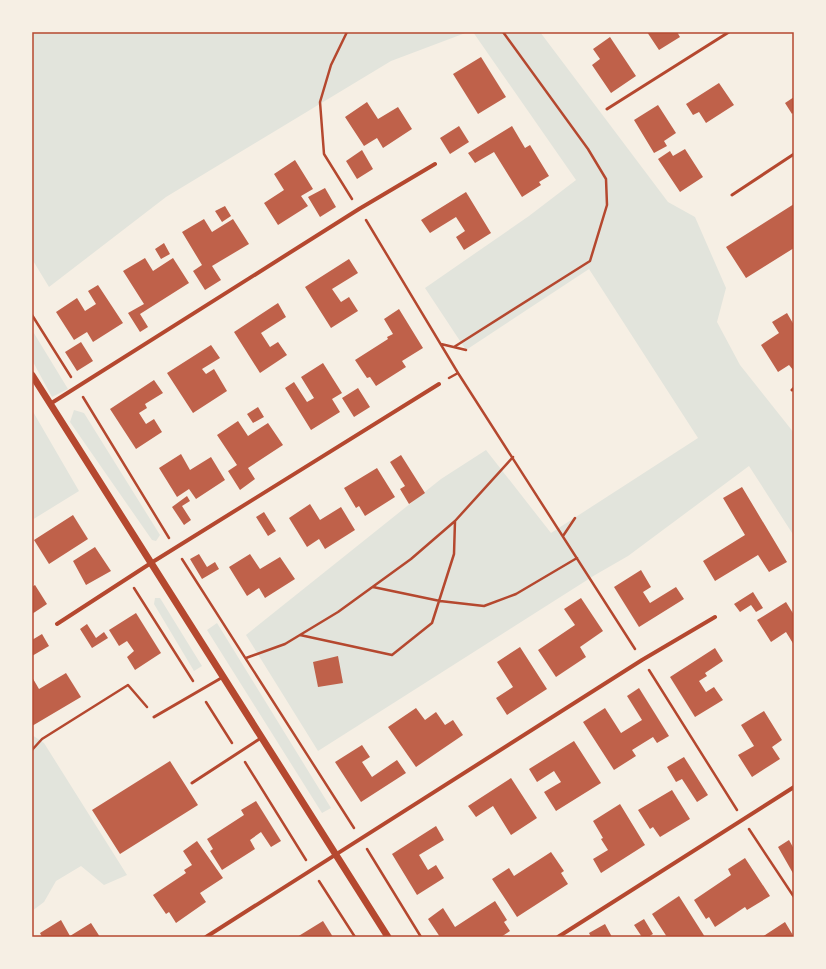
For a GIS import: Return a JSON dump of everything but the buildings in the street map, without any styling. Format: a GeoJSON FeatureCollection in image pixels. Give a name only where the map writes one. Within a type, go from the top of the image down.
{"type":"FeatureCollection","features":[{"type":"Feature","properties":{"kind":"street"},"geometry":{"type":"LineString","coordinates":[[50,404],[359,209],[435,164]]}},
{"type":"Feature","properties":{"kind":"street"},"geometry":{"type":"LineString","coordinates":[[32,375],[388,937]]}},
{"type":"Feature","properties":{"kind":"street"},"geometry":{"type":"LineString","coordinates":[[57,624],[151,563],[439,384]]}},
{"type":"Feature","properties":{"kind":"street"},"geometry":{"type":"LineString","coordinates":[[206,937],[642,660],[715,617]]}},
{"type":"Feature","properties":{"kind":"street"},"geometry":{"type":"LineString","coordinates":[[558,937],[794,787]]}},
{"type":"Feature","properties":{"kind":"lane"},"geometry":{"type":"LineString","coordinates":[[607,109],[729,32]]}},
{"type":"Feature","properties":{"kind":"lane"},"geometry":{"type":"LineString","coordinates":[[732,196],[794,154]]}},
{"type":"Feature","properties":{"kind":"lane"},"geometry":{"type":"LineString","coordinates":[[154,717],[223,677]]}},
{"type":"Feature","properties":{"kind":"lane"},"geometry":{"type":"LineString","coordinates":[[192,783],[262,738]]}},
{"type":"Feature","properties":{"kind":"path"},"geometry":{"type":"LineString","coordinates":[[347,32],[331,65],[320,102],[324,154],[512,457],[743,820],[794,897]]}},
{"type":"Feature","properties":{"kind":"path"},"geometry":{"type":"LineString","coordinates":[[454,347],[590,261],[607,205],[606,179],[592,155],[504,32]]}},
{"type":"Feature","properties":{"kind":"path"},"geometry":{"type":"LineString","coordinates":[[32,315],[78,387],[175,548],[361,839],[421,937]]}},
{"type":"Feature","properties":{"kind":"path"},"geometry":{"type":"LineString","coordinates":[[441,344],[466,350]]}},
{"type":"Feature","properties":{"kind":"path"},"geometry":{"type":"LineString","coordinates":[[246,658],[285,644],[338,612],[411,559],[455,521],[512,457]]}},
{"type":"Feature","properties":{"kind":"path"},"geometry":{"type":"LineString","coordinates":[[563,536],[575,518]]}},
{"type":"Feature","properties":{"kind":"path"},"geometry":{"type":"LineString","coordinates":[[299,635],[392,655],[432,623],[454,554],[455,521]]}},
{"type":"Feature","properties":{"kind":"path"},"geometry":{"type":"LineString","coordinates":[[372,587],[440,600],[484,606],[516,594],[577,558]]}},
{"type":"Feature","properties":{"kind":"path"},"geometry":{"type":"LineString","coordinates":[[32,750],[42,739],[128,685],[154,717]]}},
{"type":"Feature","properties":{"kind":"shaded area"},"geometry":{"type":"Polygon","coordinates":[[[32,32],[468,32],[391,61],[166,197],[49,287],[32,259],[32,32]]]}},
{"type":"Feature","properties":{"kind":"shaded area"},"geometry":{"type":"Polygon","coordinates":[[[473,32],[540,32],[668,202],[695,217],[726,288],[717,322],[740,365],[794,433],[794,536],[749,466],[628,556],[595,575],[318,751],[246,635],[441,479],[486,450],[551,533],[698,438],[589,269],[466,350],[425,288],[529,216],[576,180],[473,32]]]}},
{"type":"Feature","properties":{"kind":"shaded area"},"geometry":{"type":"Polygon","coordinates":[[[32,330],[68,389],[52,397],[32,360],[32,330]]]}},
{"type":"Feature","properties":{"kind":"shaded area"},"geometry":{"type":"Polygon","coordinates":[[[32,410],[79,491],[32,520],[32,410]]]}},
{"type":"Feature","properties":{"kind":"shaded area"},"geometry":{"type":"Polygon","coordinates":[[[74,410],[84,413],[160,535],[156,541],[152,540],[70,422],[74,410]]]}},
{"type":"Feature","properties":{"kind":"shaded area"},"geometry":{"type":"Polygon","coordinates":[[[155,598],[160,598],[202,666],[194,671],[154,604],[155,598]]]}},
{"type":"Feature","properties":{"kind":"shaded area"},"geometry":{"type":"Polygon","coordinates":[[[217,623],[331,808],[322,813],[207,630],[217,623]]]}},
{"type":"Feature","properties":{"kind":"shaded area"},"geometry":{"type":"Polygon","coordinates":[[[32,735],[44,743],[127,875],[104,885],[81,866],[56,881],[44,902],[32,911],[32,735]]]}}]}
